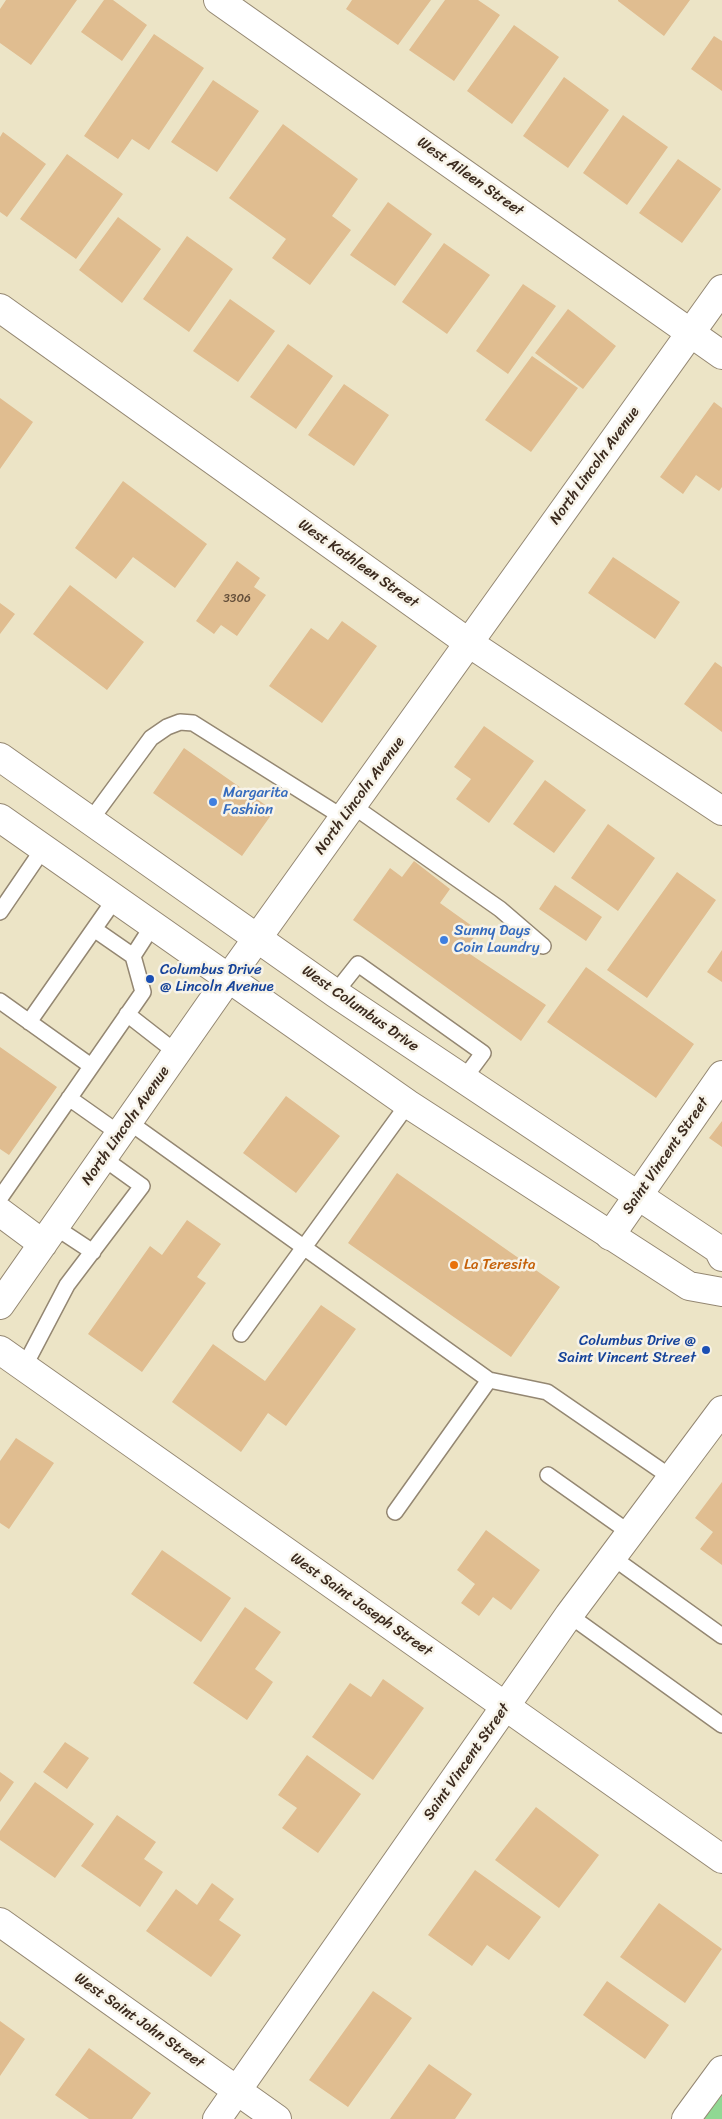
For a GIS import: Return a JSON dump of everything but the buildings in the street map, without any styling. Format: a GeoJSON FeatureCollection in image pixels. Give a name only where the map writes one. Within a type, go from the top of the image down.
{"type":"FeatureCollection","features":[{"type":"Feature","properties":{"kind":"street","name":"West Aileen Street"},"geometry":{"type":"LineString","coordinates":[[218,0],[722,355]]}},
{"type":"Feature","properties":{"kind":"street","name":"North Lincoln Avenue"},"geometry":{"type":"LineString","coordinates":[[0,1305],[178,1053],[228,978],[349,812],[722,289]]}},
{"type":"Feature","properties":{"kind":"street","name":"West Kathleen Street"},"geometry":{"type":"LineString","coordinates":[[0,308],[469,643],[722,811]]}},
{"type":"Feature","properties":{"kind":"street","name":"West Columbus Drive"},"geometry":{"type":"LineString","coordinates":[[0,757],[335,993],[718,1249],[722,1257]]}},
{"type":"Feature","properties":{"kind":"street"},"geometry":{"type":"LineString","coordinates":[[0,818],[408,1104],[689,1286],[722,1292]]}},
{"type":"Feature","properties":{"kind":"street","name":"Saint Vincent Street"},"geometry":{"type":"LineString","coordinates":[[610,1236],[722,1075]]}},
{"type":"Feature","properties":{"kind":"street"},"geometry":{"type":"LineString","coordinates":[[0,1212],[49,1235]]}},
{"type":"Feature","properties":{"kind":"street","name":"West Saint Joseph Street"},"geometry":{"type":"LineString","coordinates":[[0,1350],[722,1859]]}},
{"type":"Feature","properties":{"kind":"street","name":"Saint Vincent Street"},"geometry":{"type":"LineString","coordinates":[[216,2119],[569,1615],[722,1410]]}},
{"type":"Feature","properties":{"kind":"street","name":"West Saint John Street"},"geometry":{"type":"LineString","coordinates":[[0,1922],[277,2119]]}},
{"type":"Feature","properties":{"kind":"street"},"geometry":{"type":"LineString","coordinates":[[686,2119],[722,2070]]}},
{"type":"Feature","properties":{"kind":"lane"},"geometry":{"type":"LineString","coordinates":[[90,821],[151,738],[167,727],[180,722],[193,722],[349,812],[500,909],[543,946]]}},
{"type":"Feature","properties":{"kind":"lane"},"geometry":{"type":"LineString","coordinates":[[0,912],[43,849]]}},
{"type":"Feature","properties":{"kind":"lane"},"geometry":{"type":"LineString","coordinates":[[29,1022],[115,898]]}},
{"type":"Feature","properties":{"kind":"lane"},"geometry":{"type":"LineString","coordinates":[[133,956],[153,926]]}},
{"type":"Feature","properties":{"kind":"lane"},"geometry":{"type":"LineString","coordinates":[[0,1198],[143,992],[133,956],[94,928]]}},
{"type":"Feature","properties":{"kind":"lane"},"geometry":{"type":"LineString","coordinates":[[335,993],[358,964],[483,1053],[463,1080]]}},
{"type":"Feature","properties":{"kind":"lane"},"geometry":{"type":"LineString","coordinates":[[0,1001],[91,1066]]}},
{"type":"Feature","properties":{"kind":"lane"},"geometry":{"type":"LineString","coordinates":[[128,1014],[178,1053]]}},
{"type":"Feature","properties":{"kind":"lane"},"geometry":{"type":"LineString","coordinates":[[69,1098],[124,1128],[305,1246],[489,1380],[547,1392],[672,1478]]}},
{"type":"Feature","properties":{"kind":"lane"},"geometry":{"type":"LineString","coordinates":[[241,1334],[408,1104]]}},
{"type":"Feature","properties":{"kind":"lane"},"geometry":{"type":"LineString","coordinates":[[24,1367],[67,1285],[142,1186],[103,1158]]}},
{"type":"Feature","properties":{"kind":"lane"},"geometry":{"type":"LineString","coordinates":[[49,1235],[92,1252]]}},
{"type":"Feature","properties":{"kind":"lane"},"geometry":{"type":"LineString","coordinates":[[395,1512],[489,1380]]}},
{"type":"Feature","properties":{"kind":"lane"},"geometry":{"type":"LineString","coordinates":[[548,1476],[630,1533]]}},
{"type":"Feature","properties":{"kind":"lane"},"geometry":{"type":"LineString","coordinates":[[612,1557],[722,1636]]}},
{"type":"Feature","properties":{"kind":"lane"},"geometry":{"type":"LineString","coordinates":[[569,1615],[722,1726]]}},
{"type":"Feature","properties":{"kind":"green space"},"geometry":{"type":"Polygon","coordinates":[[[722,2091],[722,2119],[702,2119],[722,2091]]]}},
{"type":"Feature","properties":{"kind":"place","name":"Margarita Fashion"},"geometry":{"type":"Point","coordinates":[213,802]}},
{"type":"Feature","properties":{"kind":"place","name":"Sunny Days Coin Laundry"},"geometry":{"type":"Point","coordinates":[444,940]}},
{"type":"Feature","properties":{"kind":"place","name":"Columbus Drive @ Lincoln Avenue"},"geometry":{"type":"Point","coordinates":[150,979]}},
{"type":"Feature","properties":{"kind":"place","name":"La Teresita"},"geometry":{"type":"Point","coordinates":[454,1265]}},
{"type":"Feature","properties":{"kind":"place","name":"Columbus Drive @ Saint Vincent Street"},"geometry":{"type":"Point","coordinates":[706,1350]}}]}
